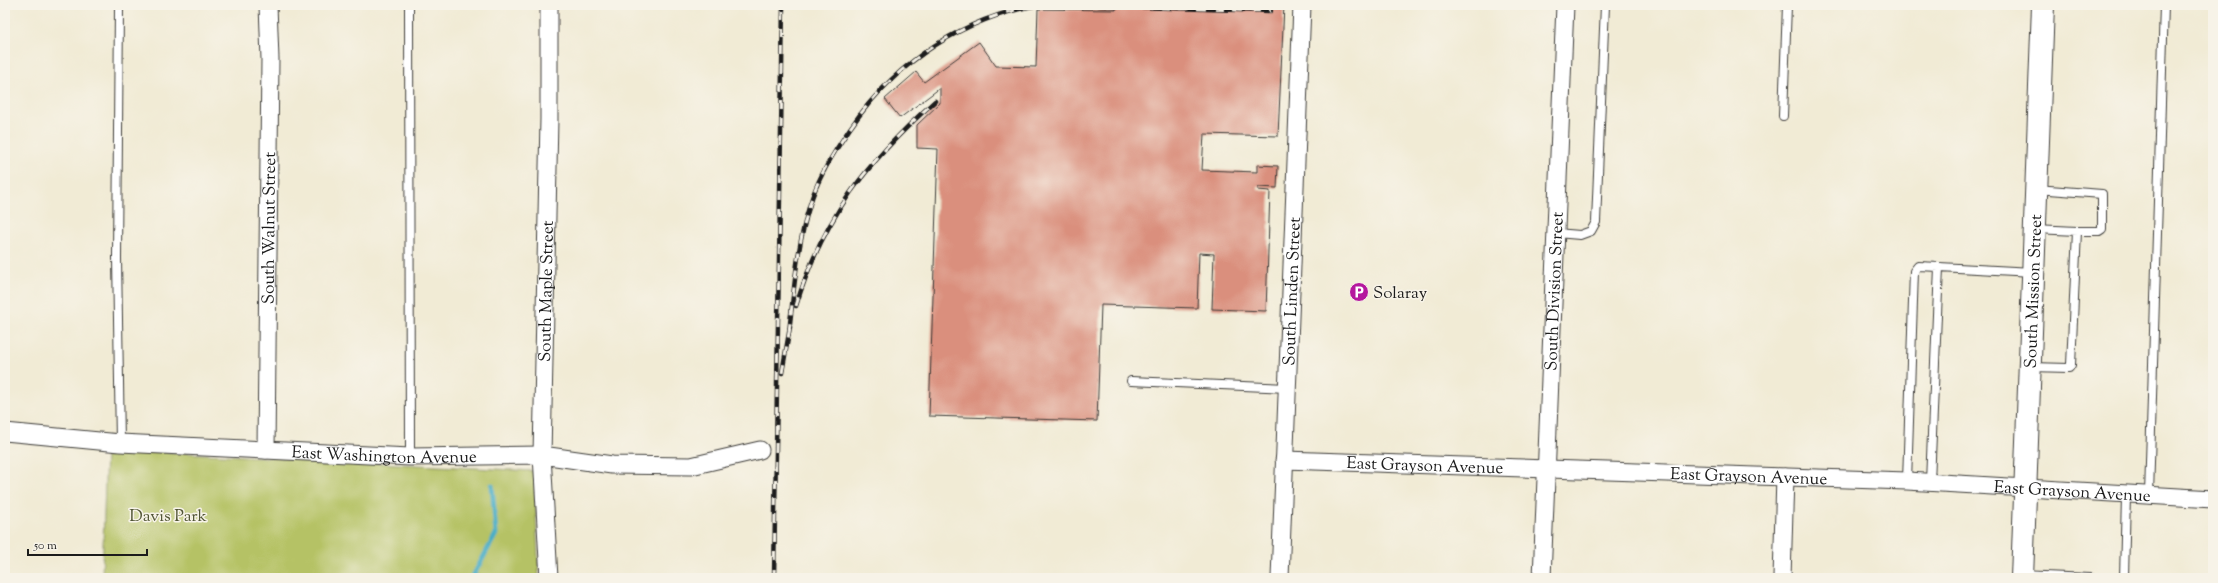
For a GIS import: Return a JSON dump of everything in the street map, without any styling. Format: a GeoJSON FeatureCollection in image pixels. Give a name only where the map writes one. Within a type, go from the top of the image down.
{"type":"FeatureCollection","features":[{"type":"Feature","properties":{"kind":"main road","name":"South Mission Street"},"geometry":{"type":"LineString","coordinates":[[2022,577],[2043,5]]}},
{"type":"Feature","properties":{"kind":"street","name":"South Walnut Street"},"geometry":{"type":"LineString","coordinates":[[266,450],[270,59],[268,5]]}},
{"type":"Feature","properties":{"kind":"street","name":"South Maple Street"},"geometry":{"type":"LineString","coordinates":[[549,5],[549,118],[542,455],[549,578]]}},
{"type":"Feature","properties":{"kind":"street","name":"South Linden Street"},"geometry":{"type":"LineString","coordinates":[[1280,578],[1302,5]]}},
{"type":"Feature","properties":{"kind":"street","name":"South Division Street"},"geometry":{"type":"LineString","coordinates":[[1542,578],[1545,470],[1565,5]]}},
{"type":"Feature","properties":{"kind":"street","name":"East Washington Avenue"},"geometry":{"type":"LineString","coordinates":[[5,432],[120,443],[410,457],[542,455],[612,465],[691,466],[760,450]]}},
{"type":"Feature","properties":{"kind":"street","name":"East Grayson Avenue"},"geometry":{"type":"LineString","coordinates":[[1284,460],[1545,470],[1907,481],[2213,499]]}},
{"type":"Feature","properties":{"kind":"street"},"geometry":{"type":"LineString","coordinates":[[1782,578],[1785,477]]}},
{"type":"Feature","properties":{"kind":"lane"},"geometry":{"type":"LineString","coordinates":[[119,5],[117,258],[120,443]]}},
{"type":"Feature","properties":{"kind":"lane"},"geometry":{"type":"LineString","coordinates":[[409,5],[410,457]]}},
{"type":"Feature","properties":{"kind":"lane"},"geometry":{"type":"LineString","coordinates":[[1556,233],[1580,235],[1591,231],[1596,222],[1605,5]]}},
{"type":"Feature","properties":{"kind":"lane"},"geometry":{"type":"LineString","coordinates":[[1783,116],[1787,5]]}},
{"type":"Feature","properties":{"kind":"lane"},"geometry":{"type":"LineString","coordinates":[[2149,495],[2164,5]]}},
{"type":"Feature","properties":{"kind":"lane"},"geometry":{"type":"LineString","coordinates":[[2035,229],[2099,231],[2102,229],[2102,194],[2036,189]]}},
{"type":"Feature","properties":{"kind":"lane"},"geometry":{"type":"LineString","coordinates":[[2029,367],[2069,368],[2071,365],[2077,231]]}},
{"type":"Feature","properties":{"kind":"lane"},"geometry":{"type":"LineString","coordinates":[[1907,481],[1914,271],[1918,266],[2033,272]]}},
{"type":"Feature","properties":{"kind":"lane"},"geometry":{"type":"LineString","coordinates":[[1930,482],[1939,267]]}},
{"type":"Feature","properties":{"kind":"lane"},"geometry":{"type":"LineString","coordinates":[[1131,381],[1287,388]]}},
{"type":"Feature","properties":{"kind":"lane"},"geometry":{"type":"LineString","coordinates":[[2124,578],[2126,495]]}},
{"type":"Feature","properties":{"kind":"lane"},"geometry":{"type":"LineString","coordinates":[[2022,577],[2090,578]]}},
{"type":"Feature","properties":{"kind":"green space","name":"Davis Park"},"geometry":{"type":"Polygon","coordinates":[[[106,449],[534,471],[539,578],[102,578],[106,449]]]}},
{"type":"Feature","properties":{"kind":"building"},"geometry":{"type":"Polygon","coordinates":[[[1116,5],[1284,5],[1278,136],[1204,134],[1202,170],[1257,172],[1257,165],[1278,166],[1277,188],[1258,187],[1258,190],[1270,191],[1266,311],[1212,309],[1214,254],[1199,253],[1197,308],[1101,305],[1097,421],[929,416],[938,149],[917,148],[917,125],[940,103],[940,88],[900,118],[885,99],[916,72],[924,82],[979,42],[996,66],[1036,67],[1038,9],[1116,10],[1116,5]]]}},
{"type":"Feature","properties":{"kind":"waterway"},"geometry":{"type":"LineString","coordinates":[[472,578],[496,534],[492,485]]}},
{"type":"Feature","properties":{"kind":"railway"},"geometry":{"type":"LineString","coordinates":[[774,578],[783,5]]}},
{"type":"Feature","properties":{"kind":"railway"},"geometry":{"type":"LineString","coordinates":[[789,332],[799,251],[810,204],[827,164],[859,116],[879,92],[901,71],[925,52],[951,36],[978,23],[1007,12],[1038,5]]}},
{"type":"Feature","properties":{"kind":"railway"},"geometry":{"type":"LineString","coordinates":[[1071,5],[1271,11]]}},
{"type":"Feature","properties":{"kind":"railway"},"geometry":{"type":"LineString","coordinates":[[796,306],[807,274],[820,245],[834,218],[850,193],[888,146],[935,101]]}},
{"type":"Feature","properties":{"kind":"railway"},"geometry":{"type":"LineString","coordinates":[[782,373],[790,327]]}},
{"type":"Feature","properties":{"kind":"place","name":"Solaray"},"geometry":{"type":"Point","coordinates":[1359,292]}}]}
